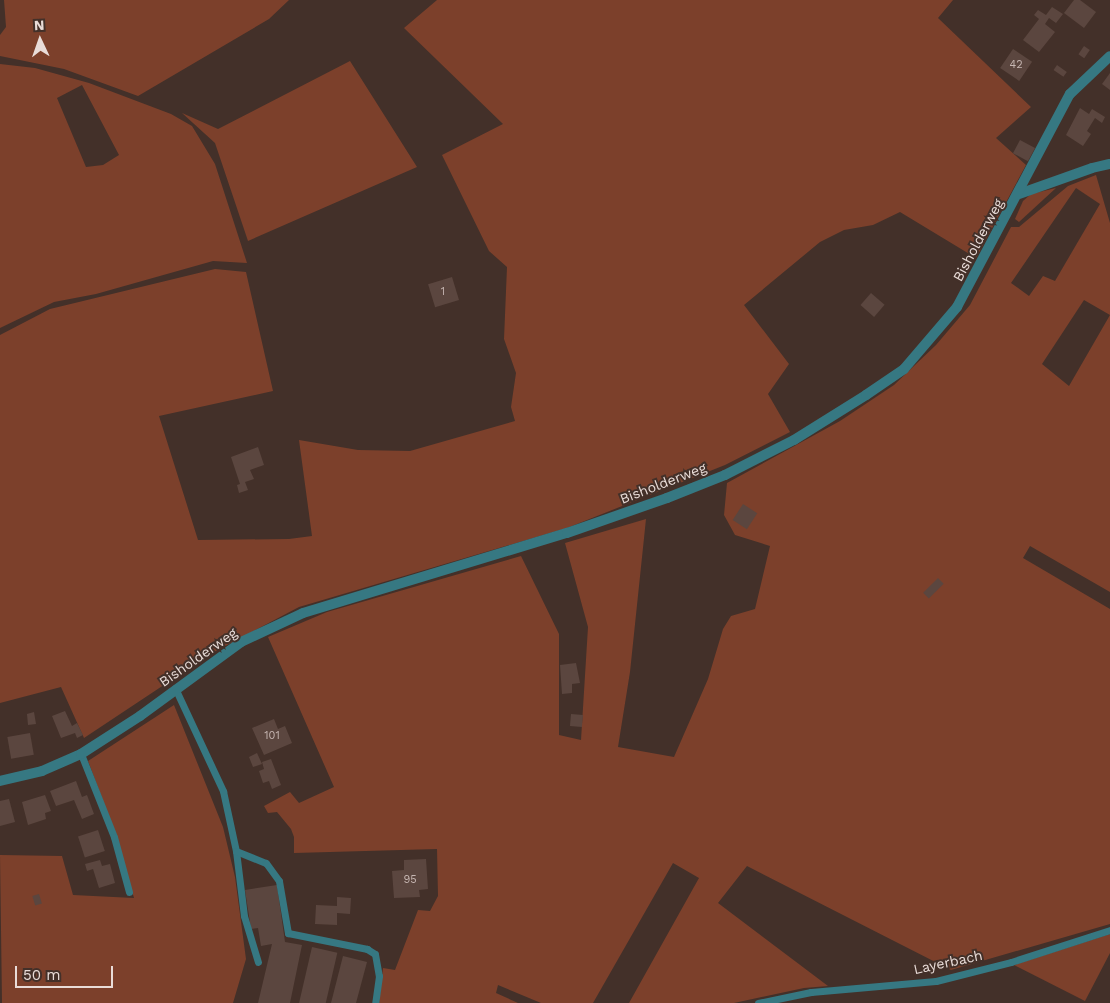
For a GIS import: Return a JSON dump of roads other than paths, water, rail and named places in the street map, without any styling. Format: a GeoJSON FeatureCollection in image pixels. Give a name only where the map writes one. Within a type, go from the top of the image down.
{"type":"FeatureCollection","features":[{"type":"Feature","properties":{"kind":"street","name":"Bisholderweg"},"geometry":{"type":"LineString","coordinates":[[0,782],[42,771],[81,754],[241,642],[303,614],[567,533],[725,475],[794,440],[904,369],[929,343],[957,307],[1019,194],[1070,94],[1110,56]]}},
{"type":"Feature","properties":{"kind":"street"},"geometry":{"type":"LineString","coordinates":[[1019,194],[1110,164]]}},
{"type":"Feature","properties":{"kind":"lane"},"geometry":{"type":"LineString","coordinates":[[176,688],[223,791],[236,850],[244,916],[258,962]]}},
{"type":"Feature","properties":{"kind":"lane"},"geometry":{"type":"LineString","coordinates":[[81,754],[114,837],[129,892]]}},
{"type":"Feature","properties":{"kind":"lane"},"geometry":{"type":"LineString","coordinates":[[236,850],[266,863],[279,881],[288,933],[367,949],[375,954],[380,976],[375,1003]]}},
{"type":"Feature","properties":{"kind":"lane","name":"Layerbach"},"geometry":{"type":"LineString","coordinates":[[758,1003],[811,992],[936,981],[1011,962],[1110,930]]}}]}
